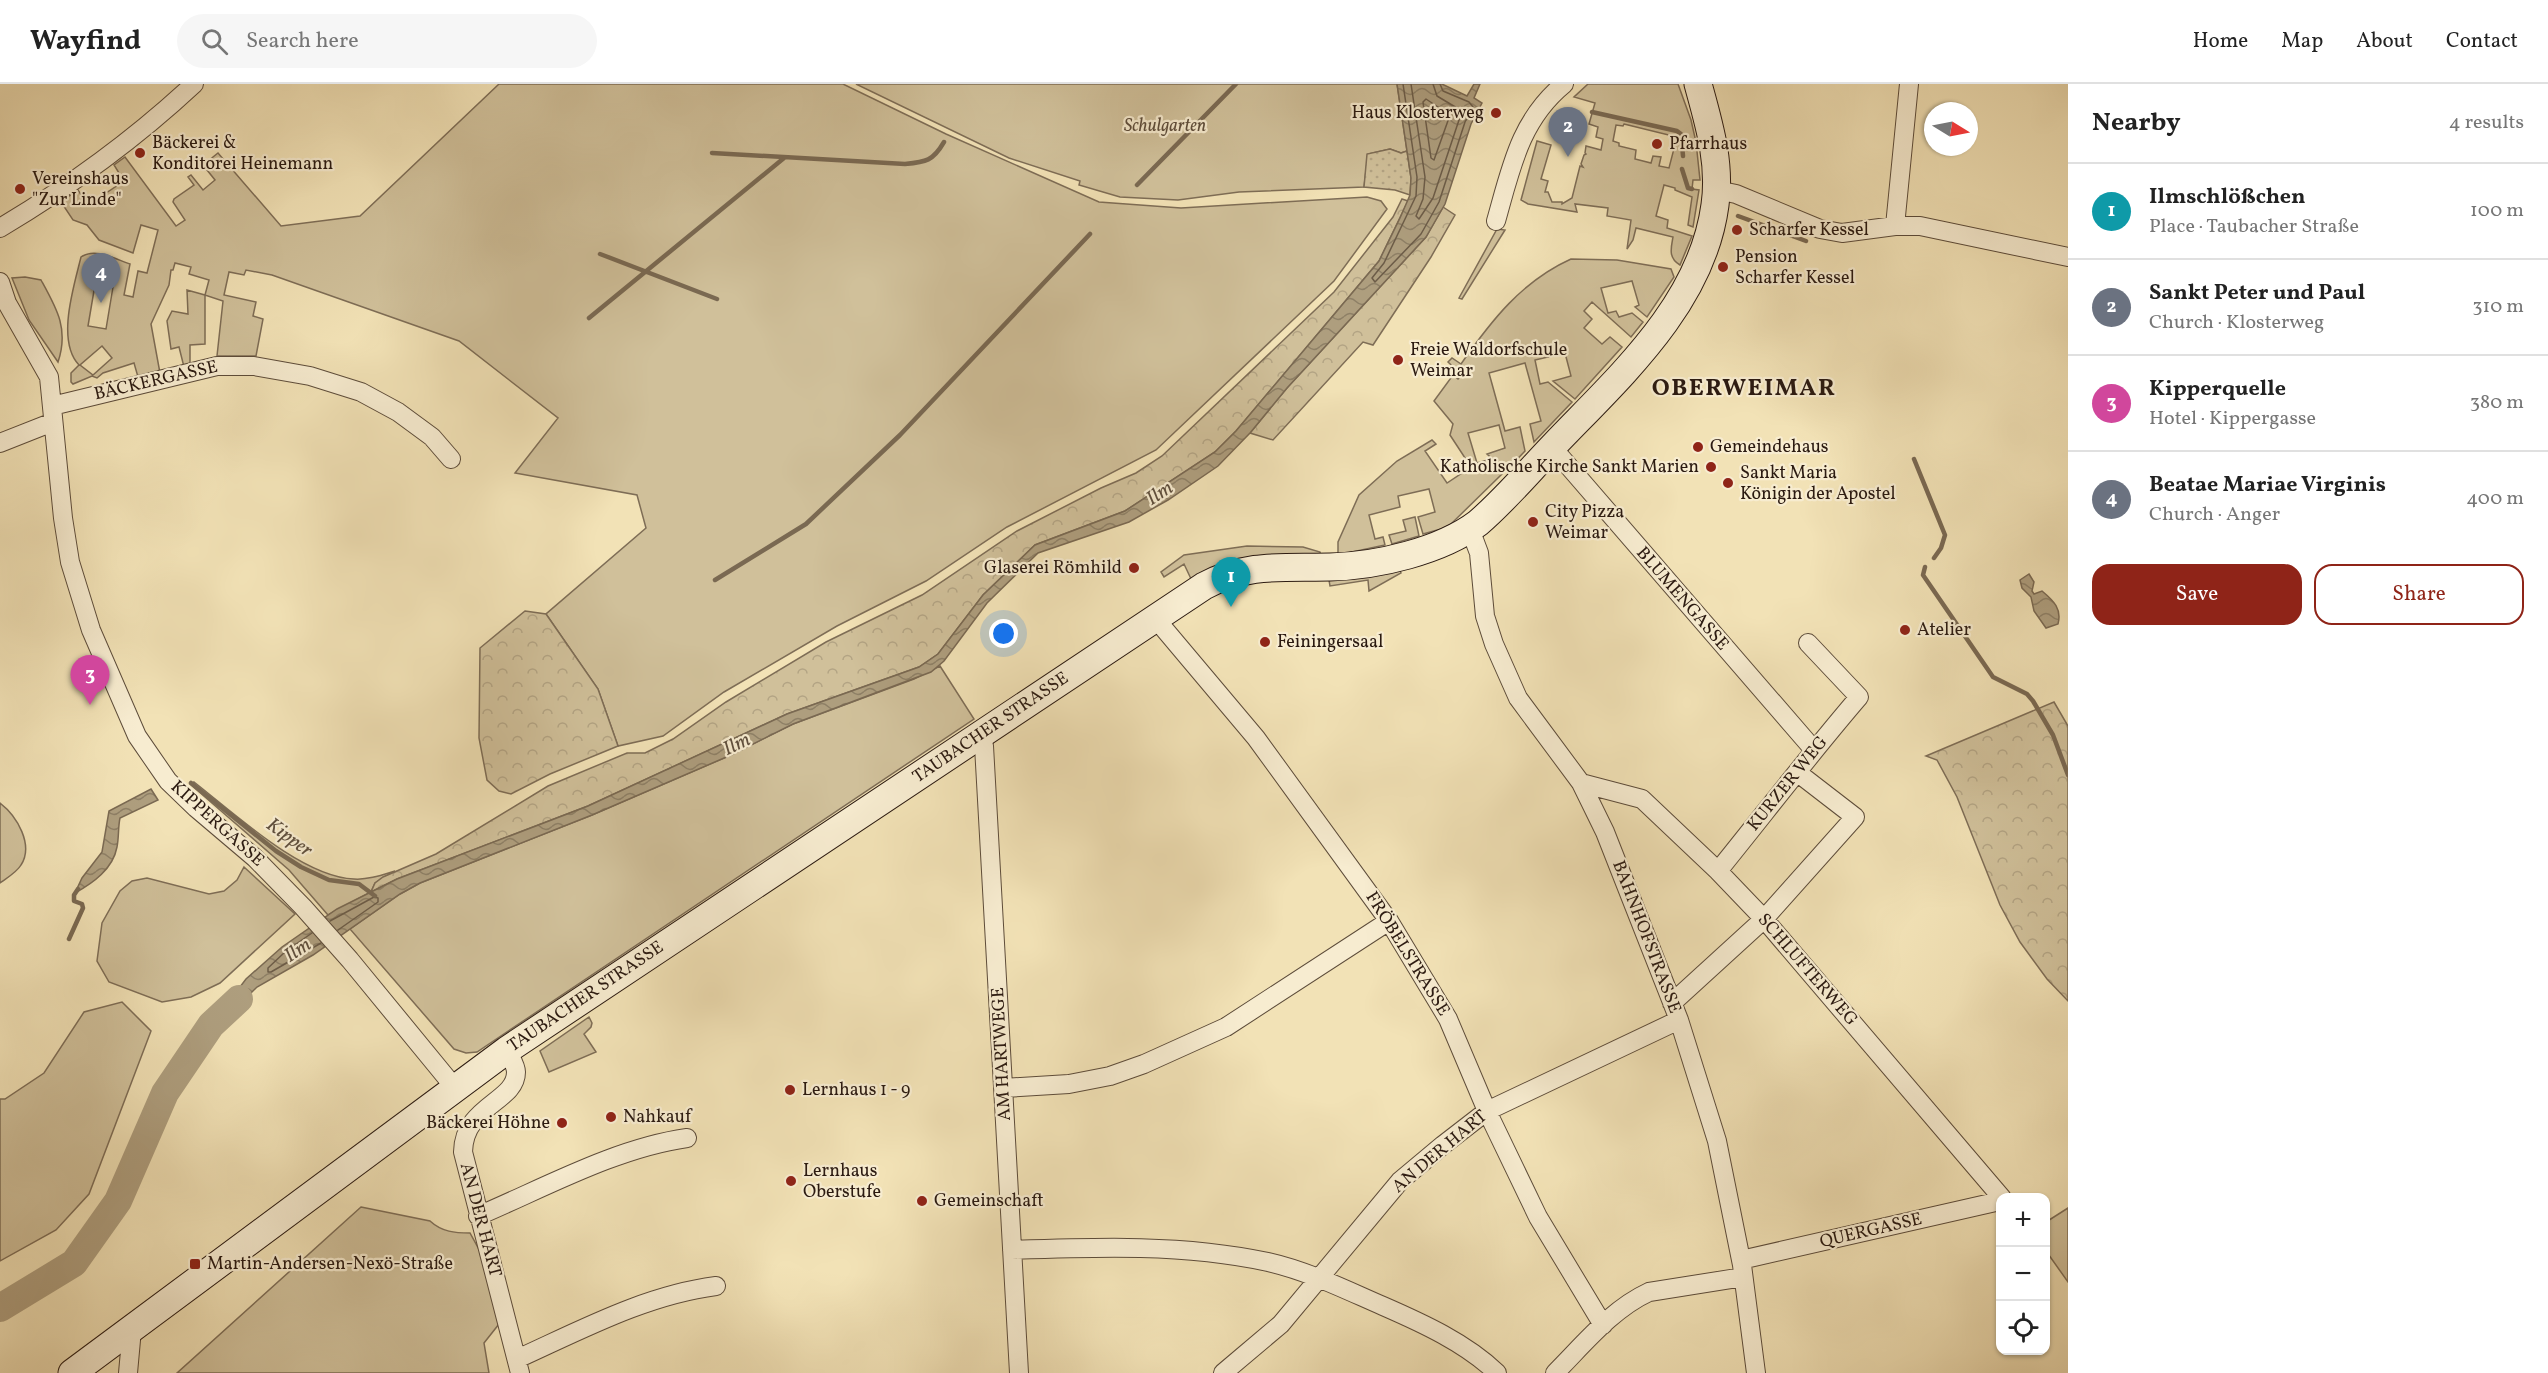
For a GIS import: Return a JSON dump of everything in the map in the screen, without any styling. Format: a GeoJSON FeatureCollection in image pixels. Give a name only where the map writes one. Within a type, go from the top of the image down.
{"type":"FeatureCollection","features":[{"type":"Feature","properties":{"kind":"street"},"geometry":{"type":"LineString","coordinates":[[0,228],[70,183],[158,117],[194,84]]}},
{"type":"Feature","properties":{"kind":"street"},"geometry":{"type":"LineString","coordinates":[[1496,220],[1522,134],[1564,84]]}},
{"type":"Feature","properties":{"kind":"street","name":"TAUBACHER STRASSE"},"geometry":{"type":"LineString","coordinates":[[72,1373],[507,1050],[1204,586],[1235,572],[1275,566],[1331,567],[1359,564],[1442,545],[1470,530],[1488,515],[1658,332],[1693,273],[1712,221],[1717,190],[1714,145],[1698,84]]}},
{"type":"Feature","properties":{"kind":"street"},"geometry":{"type":"LineString","coordinates":[[1895,226],[1909,84]]}},
{"type":"Feature","properties":{"kind":"street"},"geometry":{"type":"LineString","coordinates":[[1717,190],[1736,194],[1820,230],[1833,232],[1920,226],[2068,257]]}},
{"type":"Feature","properties":{"kind":"street","name":"KIPPERGASSE"},"geometry":{"type":"LineString","coordinates":[[0,282],[7,303],[49,377],[63,518],[70,562],[91,630],[137,736],[175,788],[195,808],[255,858],[350,960],[455,1088]]}},
{"type":"Feature","properties":{"kind":"street","name":"BÄCKERGASSE"},"geometry":{"type":"LineString","coordinates":[[0,443],[52,414],[217,366],[254,366],[310,376],[361,392],[398,412],[432,437],[451,459]]}},
{"type":"Feature","properties":{"kind":"street","name":"BLUMENGASSE"},"geometry":{"type":"LineString","coordinates":[[1552,447],[1814,750]]}},
{"type":"Feature","properties":{"kind":"street","name":"BAHNHOFSTRASSE"},"geometry":{"type":"LineString","coordinates":[[1470,530],[1479,553],[1485,616],[1494,644],[1518,698],[1581,783],[1605,832],[1675,1012],[1717,1141],[1742,1268],[1756,1373]]}},
{"type":"Feature","properties":{"kind":"street","name":"FRÖBELSTRASSE"},"geometry":{"type":"LineString","coordinates":[[1155,618],[1256,738],[1389,921],[1448,1019],[1538,1217],[1603,1325]]}},
{"type":"Feature","properties":{"kind":"street","name":"KURZER WEG"},"geometry":{"type":"LineString","coordinates":[[1718,871],[1814,750],[1859,698],[1808,644]]}},
{"type":"Feature","properties":{"kind":"street","name":"AM HARTWEGE"},"geometry":{"type":"LineString","coordinates":[[978,736],[984,746],[1019,1373]]}},
{"type":"Feature","properties":{"kind":"street","name":"AN DER HART"},"geometry":{"type":"LineString","coordinates":[[1223,1373],[1281,1324],[1400,1181],[1488,1111],[1675,1012],[1764,919],[1855,817],[1798,773]]}},
{"type":"Feature","properties":{"kind":"street","name":"SCHLUFTERWEG"},"geometry":{"type":"LineString","coordinates":[[1581,783],[1641,799],[1718,871],[1764,919],[1996,1193]]}},
{"type":"Feature","properties":{"kind":"street"},"geometry":{"type":"LineString","coordinates":[[1004,1088],[1069,1084],[1110,1076],[1144,1064],[1226,1028],[1389,921]]}},
{"type":"Feature","properties":{"kind":"street","name":"AN DER HART"},"geometry":{"type":"LineString","coordinates":[[507,1050],[515,1066],[514,1080],[504,1094],[470,1123],[463,1140],[463,1152],[519,1366]]}},
{"type":"Feature","properties":{"kind":"street"},"geometry":{"type":"LineString","coordinates":[[478,1216],[614,1158],[665,1141],[687,1138]]}},
{"type":"Feature","properties":{"kind":"street","name":"QUERGASSE"},"geometry":{"type":"LineString","coordinates":[[1555,1373],[1603,1325],[1635,1298],[1649,1292],[1996,1200]]}},
{"type":"Feature","properties":{"kind":"street"},"geometry":{"type":"LineString","coordinates":[[1012,1250],[1105,1247],[1201,1251],[1269,1263],[1320,1279],[1422,1323],[1487,1364],[1497,1373]]}},
{"type":"Feature","properties":{"kind":"street"},"geometry":{"type":"LineString","coordinates":[[519,1366],[613,1316],[688,1290],[716,1286]]}},
{"type":"Feature","properties":{"kind":"street"},"geometry":{"type":"LineString","coordinates":[[128,1373],[132,1329]]}},
{"type":"Feature","properties":{"kind":"green space"},"geometry":{"type":"Polygon","coordinates":[[[499,84],[843,84],[946,134],[1099,202],[1181,208],[1367,197],[1381,201],[1387,209],[1334,281],[1156,450],[1007,527],[926,581],[837,626],[724,692],[663,736],[618,746],[598,689],[546,614],[646,528],[637,495],[515,473],[558,418],[459,341],[272,275],[246,270],[244,275],[229,272],[224,295],[256,302],[253,316],[263,319],[256,356],[217,356],[223,301],[205,295],[209,280],[189,274],[191,267],[175,263],[171,270],[169,285],[151,324],[160,373],[138,377],[134,363],[103,373],[97,378],[92,376],[73,384],[71,373],[79,365],[72,355],[68,328],[71,298],[81,257],[92,253],[99,254],[130,264],[124,295],[133,297],[138,271],[147,273],[158,230],[141,225],[133,253],[99,240],[87,225],[73,220],[61,202],[78,190],[88,205],[124,181],[114,165],[125,157],[176,226],[185,220],[173,202],[174,199],[194,185],[188,177],[191,175],[203,190],[215,180],[203,165],[218,153],[281,226],[360,216],[499,84]],[[98,267],[88,326],[106,329],[116,269],[98,267]],[[102,346],[80,365],[93,375],[112,358],[102,346]]]}},
{"type":"Feature","properties":{"kind":"green space","name":"Schulgarten"},"geometry":{"type":"Polygon","coordinates":[[[856,84],[1397,84],[1407,151],[1401,153],[1390,149],[1368,154],[1364,187],[1239,192],[1178,200],[1120,197],[1079,185],[1080,181],[1009,158],[856,84]]]}},
{"type":"Feature","properties":{"kind":"green space"},"geometry":{"type":"Polygon","coordinates":[[[1588,84],[1678,84],[1691,120],[1700,180],[1693,180],[1692,189],[1699,190],[1693,227],[1688,225],[1692,197],[1675,188],[1664,185],[1656,216],[1668,220],[1667,228],[1692,236],[1680,265],[1672,256],[1673,237],[1636,228],[1633,240],[1627,249],[1631,220],[1607,216],[1608,208],[1575,204],[1577,212],[1528,204],[1521,200],[1537,141],[1551,145],[1541,179],[1548,181],[1545,192],[1548,192],[1552,202],[1562,202],[1562,204],[1572,198],[1580,166],[1583,167],[1581,164],[1586,154],[1586,146],[1601,150],[1603,139],[1596,137],[1598,127],[1589,124],[1595,103],[1574,97],[1588,84]],[[1624,124],[1623,126],[1616,125],[1613,141],[1619,143],[1619,146],[1636,150],[1635,159],[1651,163],[1653,156],[1661,157],[1659,166],[1669,168],[1677,137],[1624,124]]]}},
{"type":"Feature","properties":{"kind":"green space"},"geometry":{"type":"Polygon","coordinates":[[[1390,149],[1401,153],[1407,151],[1411,178],[1410,195],[1395,190],[1364,187],[1367,154],[1390,149]]]}},
{"type":"Feature","properties":{"kind":"green space"},"geometry":{"type":"Polygon","coordinates":[[[1402,199],[1408,201],[1379,261],[1236,431],[1215,452],[1125,511],[1035,545],[983,595],[938,654],[919,667],[787,714],[588,806],[397,879],[371,892],[375,883],[383,877],[436,854],[548,786],[627,753],[645,753],[673,739],[726,702],[826,642],[922,595],[1017,531],[1101,488],[1136,473],[1162,456],[1334,292],[1393,217],[1402,199]]]}},
{"type":"Feature","properties":{"kind":"green space"},"geometry":{"type":"Polygon","coordinates":[[[1443,207],[1455,215],[1431,257],[1373,345],[1363,342],[1273,440],[1250,433],[1287,388],[1426,237],[1443,207]]]}},
{"type":"Feature","properties":{"kind":"green space"},"geometry":{"type":"Polygon","coordinates":[[[1497,229],[1505,230],[1462,299],[1459,298],[1497,229]]]}},
{"type":"Feature","properties":{"kind":"green space"},"geometry":{"type":"Polygon","coordinates":[[[1571,259],[1617,260],[1671,269],[1674,277],[1647,317],[1635,307],[1639,305],[1632,281],[1601,288],[1608,313],[1616,311],[1619,317],[1632,313],[1643,322],[1631,337],[1592,302],[1584,311],[1592,319],[1584,328],[1602,344],[1610,337],[1622,347],[1575,399],[1553,381],[1571,376],[1565,353],[1535,360],[1540,384],[1548,382],[1572,402],[1534,442],[1530,424],[1541,421],[1525,363],[1489,373],[1505,431],[1520,427],[1525,451],[1506,471],[1487,454],[1505,448],[1499,425],[1468,433],[1477,463],[1487,460],[1502,474],[1451,524],[1423,534],[1418,517],[1435,512],[1429,489],[1398,496],[1400,507],[1369,515],[1375,539],[1383,537],[1385,545],[1338,555],[1338,542],[1359,495],[1397,461],[1432,440],[1436,444],[1425,451],[1447,483],[1471,467],[1450,435],[1453,424],[1434,401],[1453,375],[1458,379],[1462,375],[1448,362],[1452,358],[1461,364],[1509,304],[1537,279],[1571,259]]]}},
{"type":"Feature","properties":{"kind":"green space"},"geometry":{"type":"Polygon","coordinates":[[[25,277],[41,280],[60,319],[62,339],[58,362],[29,320],[12,278],[25,277]]]}},
{"type":"Feature","properties":{"kind":"green space"},"geometry":{"type":"Polygon","coordinates":[[[187,290],[205,295],[205,344],[190,345],[190,366],[184,367],[179,347],[171,349],[167,321],[172,311],[188,314],[187,290]]]}},
{"type":"Feature","properties":{"kind":"green space"},"geometry":{"type":"Polygon","coordinates":[[[1415,517],[1419,536],[1392,544],[1389,535],[1406,531],[1403,520],[1415,517]]]}},
{"type":"Feature","properties":{"kind":"green space"},"geometry":{"type":"Polygon","coordinates":[[[1247,546],[1303,547],[1320,552],[1321,558],[1192,581],[1184,564],[1164,577],[1161,572],[1184,555],[1247,546]]]}},
{"type":"Feature","properties":{"kind":"green space"},"geometry":{"type":"Polygon","coordinates":[[[1399,568],[1401,573],[1369,591],[1368,580],[1330,586],[1329,580],[1399,568]]]}},
{"type":"Feature","properties":{"kind":"green space"},"geometry":{"type":"Polygon","coordinates":[[[525,611],[546,614],[598,689],[618,746],[550,774],[511,794],[499,791],[487,780],[479,738],[480,648],[525,611]]]}},
{"type":"Feature","properties":{"kind":"green space"},"geometry":{"type":"Polygon","coordinates":[[[940,666],[974,719],[477,1052],[466,1053],[454,1049],[350,929],[420,883],[592,815],[731,755],[793,724],[914,679],[940,666]]]}},
{"type":"Feature","properties":{"kind":"green space"},"geometry":{"type":"Polygon","coordinates":[[[2054,702],[2068,726],[2068,1001],[2047,979],[2020,942],[2000,905],[1957,797],[1937,760],[1926,756],[2054,702]]]}},
{"type":"Feature","properties":{"kind":"green space"},"geometry":{"type":"Polygon","coordinates":[[[194,782],[248,826],[291,856],[313,867],[334,876],[354,879],[370,878],[395,871],[375,883],[371,892],[328,915],[289,870],[190,784],[194,782]]]}},
{"type":"Feature","properties":{"kind":"green space"},"geometry":{"type":"Polygon","coordinates":[[[0,803],[18,823],[26,849],[25,857],[19,868],[0,883],[0,803]]]}},
{"type":"Feature","properties":{"kind":"green space"},"geometry":{"type":"Polygon","coordinates":[[[244,867],[295,914],[220,983],[191,997],[162,1002],[109,982],[97,961],[102,923],[120,891],[132,881],[147,878],[209,894],[224,891],[237,880],[244,867]]]}},
{"type":"Feature","properties":{"kind":"green space"},"geometry":{"type":"Polygon","coordinates":[[[122,1002],[151,1031],[89,1194],[56,1230],[0,1261],[0,1099],[5,1099],[44,1073],[84,1012],[122,1002]]]}},
{"type":"Feature","properties":{"kind":"green space"},"geometry":{"type":"Polygon","coordinates":[[[589,1017],[591,1027],[584,1034],[596,1052],[549,1072],[540,1051],[589,1017]]]}},
{"type":"Feature","properties":{"kind":"green space"},"geometry":{"type":"Polygon","coordinates":[[[361,1207],[430,1221],[439,1228],[449,1231],[470,1233],[482,1255],[499,1324],[484,1343],[489,1373],[177,1373],[361,1207]]]}},
{"type":"Feature","properties":{"kind":"green space"},"geometry":{"type":"Polygon","coordinates":[[[2068,1208],[2068,1282],[2050,1257],[2050,1219],[2068,1208]]]}},
{"type":"Feature","properties":{"kind":"water"},"geometry":{"type":"Polygon","coordinates":[[[1397,84],[1442,84],[1467,96],[1474,84],[1480,84],[1474,98],[1482,103],[1471,124],[1445,204],[1426,237],[1218,466],[1168,500],[1129,522],[1038,553],[987,603],[944,661],[931,672],[793,724],[731,755],[592,815],[420,883],[400,894],[313,955],[257,987],[227,1017],[211,1025],[246,979],[282,947],[337,909],[397,879],[588,806],[787,714],[919,667],[938,654],[983,595],[1035,545],[1125,511],[1215,452],[1236,431],[1379,261],[1410,195],[1411,178],[1397,84]]]}},
{"type":"Feature","properties":{"kind":"water"},"geometry":{"type":"Polygon","coordinates":[[[2029,574],[2034,582],[2032,591],[2034,594],[2042,591],[2056,606],[2059,614],[2058,624],[2046,628],[2034,611],[2031,597],[2022,588],[2020,580],[2029,574]]]}},
{"type":"Feature","properties":{"kind":"water"},"geometry":{"type":"Polygon","coordinates":[[[151,789],[158,800],[120,818],[115,855],[107,869],[89,885],[75,893],[82,878],[102,852],[109,811],[151,789]]]}},
{"type":"Feature","properties":{"kind":"waterway"},"geometry":{"type":"LineString","coordinates":[[1137,185],[1236,84]]}},
{"type":"Feature","properties":{"kind":"waterway"},"geometry":{"type":"LineString","coordinates":[[1592,112],[1677,131],[1681,134],[1683,156]]}},
{"type":"Feature","properties":{"kind":"waterway"},"geometry":{"type":"LineString","coordinates":[[712,153],[905,164],[932,157],[944,142]]}},
{"type":"Feature","properties":{"kind":"waterway"},"geometry":{"type":"LineString","coordinates":[[589,318],[784,158]]}},
{"type":"Feature","properties":{"kind":"waterway"},"geometry":{"type":"LineString","coordinates":[[1682,169],[1688,188],[1692,189]]}},
{"type":"Feature","properties":{"kind":"waterway"},"geometry":{"type":"LineString","coordinates":[[1738,216],[1806,241]]}},
{"type":"Feature","properties":{"kind":"waterway"},"geometry":{"type":"LineString","coordinates":[[715,580],[806,524],[900,435],[1090,234]]}},
{"type":"Feature","properties":{"kind":"waterway"},"geometry":{"type":"LineString","coordinates":[[600,254],[717,299]]}},
{"type":"Feature","properties":{"kind":"waterway"},"geometry":{"type":"LineString","coordinates":[[1914,459],[1945,535],[1941,548],[1934,558]]}},
{"type":"Feature","properties":{"kind":"waterway"},"geometry":{"type":"LineString","coordinates":[[1925,567],[1923,575],[1993,677],[2027,694],[2033,701],[2053,735],[2068,775]]}},
{"type":"Feature","properties":{"kind":"waterway","name":"Kipper"},"geometry":{"type":"LineString","coordinates":[[191,783],[276,851],[301,867],[329,880],[359,884],[375,896]]}},
{"type":"Feature","properties":{"kind":"waterway","name":"Kipper"},"geometry":{"type":"LineString","coordinates":[[69,939],[83,908],[82,904],[74,901],[74,895],[78,889]]}},
{"type":"Feature","properties":{"kind":"waterway","name":"Ilm"},"geometry":{"type":"LineString","coordinates":[[0,1308],[74,1263],[118,1201],[165,1093],[211,1025],[239,999]]}},
{"type":"Feature","properties":{"kind":"place","name":"Haus Klosterweg"},"geometry":{"type":"Point","coordinates":[1496,113]}},
{"type":"Feature","properties":{"kind":"place","name":"Pfarrhaus"},"geometry":{"type":"Point","coordinates":[1657,144]}},
{"type":"Feature","properties":{"kind":"place","name":"Bäckerei & Konditorei Heinemann"},"geometry":{"type":"Point","coordinates":[140,153]}},
{"type":"Feature","properties":{"kind":"place","name":"Sankt Peter und Paul"},"geometry":{"type":"Point","coordinates":[1568,157]}},
{"type":"Feature","properties":{"kind":"place","name":"Vereinshaus \"Zur Linde\""},"geometry":{"type":"Point","coordinates":[20,189]}},
{"type":"Feature","properties":{"kind":"place","name":"Scharfer Kessel"},"geometry":{"type":"Point","coordinates":[1737,230]}},
{"type":"Feature","properties":{"kind":"place","name":"Pension Scharfer Kessel"},"geometry":{"type":"Point","coordinates":[1723,267]}},
{"type":"Feature","properties":{"kind":"place","name":"Beatae Mariae Virginis"},"geometry":{"type":"Point","coordinates":[101,303]}},
{"type":"Feature","properties":{"kind":"place","name":"Freie Waldorfschule Weimar"},"geometry":{"type":"Point","coordinates":[1398,360]}},
{"type":"Feature","properties":{"kind":"place","name":"Gemeindehaus"},"geometry":{"type":"Point","coordinates":[1698,447]}},
{"type":"Feature","properties":{"kind":"place","name":"Katholische Kirche Sankt Marien"},"geometry":{"type":"Point","coordinates":[1711,467]}},
{"type":"Feature","properties":{"kind":"place","name":"Sankt Maria Königin der Apostel"},"geometry":{"type":"Point","coordinates":[1728,483]}},
{"type":"Feature","properties":{"kind":"place","name":"City Pizza Weimar"},"geometry":{"type":"Point","coordinates":[1533,522]}},
{"type":"Feature","properties":{"kind":"place","name":"Glaserei Römhild"},"geometry":{"type":"Point","coordinates":[1134,568]}},
{"type":"Feature","properties":{"kind":"place","name":"Ilmschlößchen"},"geometry":{"type":"Point","coordinates":[1231,607]}},
{"type":"Feature","properties":{"kind":"place","name":"Atelier"},"geometry":{"type":"Point","coordinates":[1905,630]}},
{"type":"Feature","properties":{"kind":"place","name":"Feiningersaal"},"geometry":{"type":"Point","coordinates":[1265,642]}},
{"type":"Feature","properties":{"kind":"place","name":"Kipperquelle"},"geometry":{"type":"Point","coordinates":[90,705]}},
{"type":"Feature","properties":{"kind":"place","name":"Lernhaus 1 - 9"},"geometry":{"type":"Point","coordinates":[790,1090]}},
{"type":"Feature","properties":{"kind":"place","name":"Nahkauf"},"geometry":{"type":"Point","coordinates":[611,1117]}},
{"type":"Feature","properties":{"kind":"place","name":"Bäckerei Höhne"},"geometry":{"type":"Point","coordinates":[562,1123]}},
{"type":"Feature","properties":{"kind":"place","name":"Lernhaus Oberstufe"},"geometry":{"type":"Point","coordinates":[791,1181]}},
{"type":"Feature","properties":{"kind":"place","name":"Gemeinschaft"},"geometry":{"type":"Point","coordinates":[922,1201]}},
{"type":"Feature","properties":{"kind":"place","name":"Martin-Andersen-Nexö-Straße"},"geometry":{"type":"Point","coordinates":[195,1264]}},
{"type":"Feature","properties":{"kind":"district","name":"OBERWEIMAR"},"geometry":{"type":"Point","coordinates":[1744,389]}}]}
